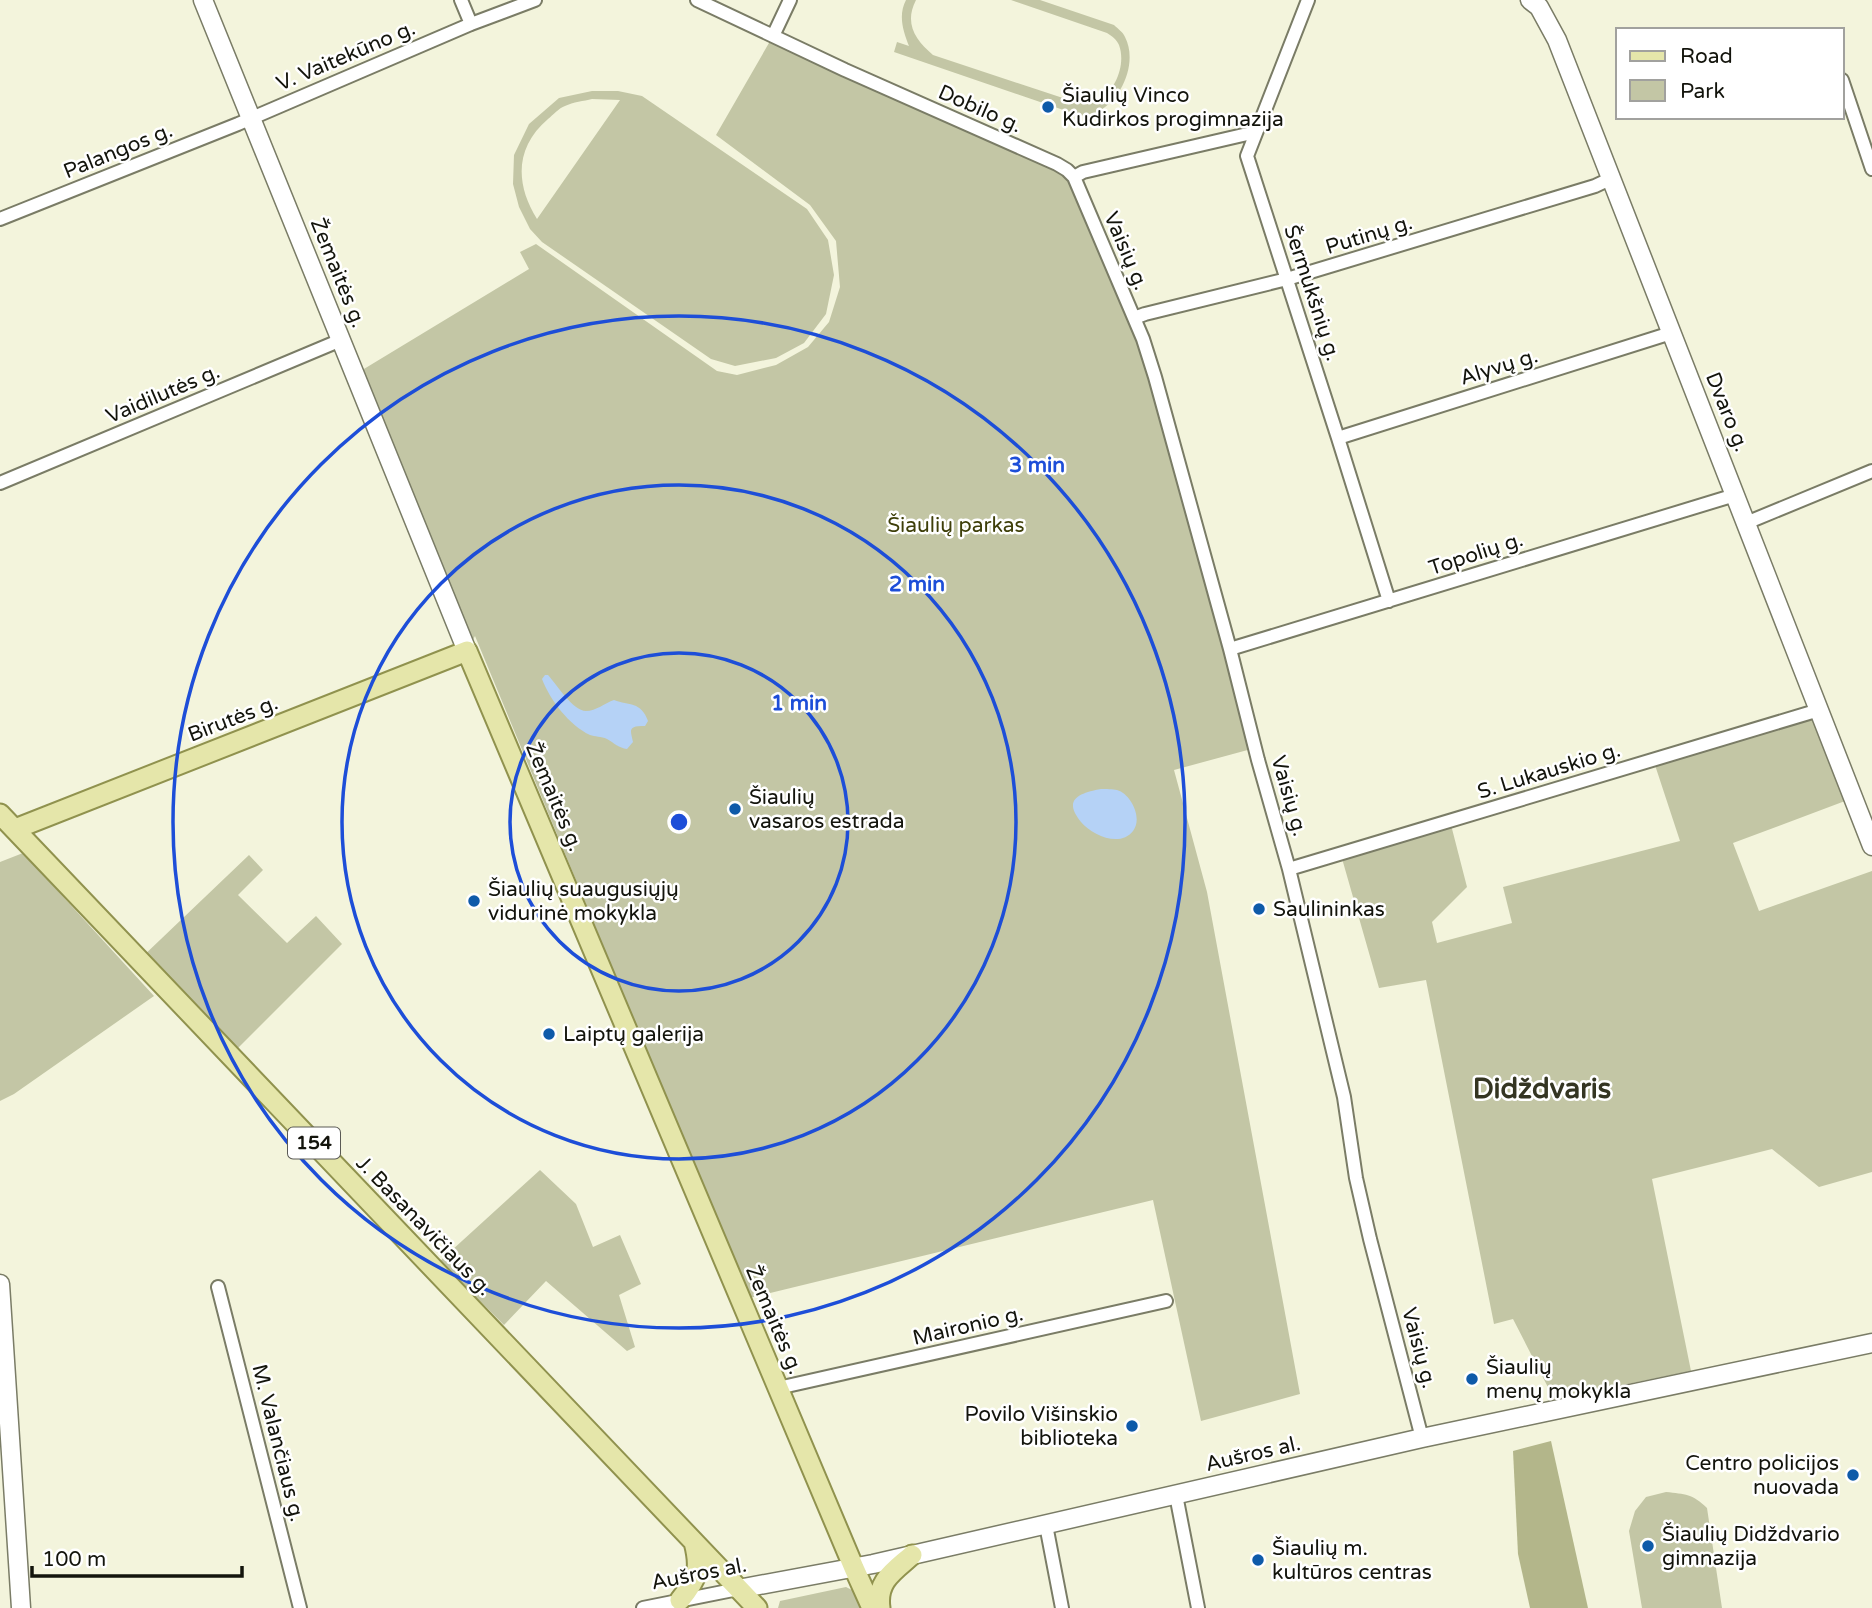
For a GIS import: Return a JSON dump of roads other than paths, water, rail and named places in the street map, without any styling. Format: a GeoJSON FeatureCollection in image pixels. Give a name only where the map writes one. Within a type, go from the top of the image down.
{"type":"FeatureCollection","features":[{"type":"Feature","properties":{"kind":"main road","name":"Žemaitės g."},"geometry":{"type":"LineString","coordinates":[[203,0],[467,651],[872,1608]]}},
{"type":"Feature","properties":{"kind":"main road","name":"Dvaro g."},"geometry":{"type":"LineString","coordinates":[[1531,0],[1539,7],[1557,40],[1872,846]]}},
{"type":"Feature","properties":{"kind":"main road","name":"Birutės g."},"geometry":{"type":"LineString","coordinates":[[15,829],[467,651]]}},
{"type":"Feature","properties":{"kind":"main road","name":"J. Basanavičiaus g."},"geometry":{"type":"LineString","coordinates":[[0,814],[757,1608]]}},
{"type":"Feature","properties":{"kind":"main road"},"geometry":{"type":"LineString","coordinates":[[0,1284],[5,1444],[20,1608]]}},
{"type":"Feature","properties":{"kind":"main road","name":"Aušros al."},"geometry":{"type":"LineString","coordinates":[[738,1589],[854,1568],[1422,1438],[1872,1343]]}},
{"type":"Feature","properties":{"kind":"main road"},"geometry":{"type":"LineString","coordinates":[[680,1600],[695,1577],[698,1559],[694,1542]]}},
{"type":"Feature","properties":{"kind":"main road"},"geometry":{"type":"LineString","coordinates":[[880,1608],[878,1601],[883,1581],[912,1555]]}},
{"type":"Feature","properties":{"kind":"street"},"geometry":{"type":"LineString","coordinates":[[461,0],[471,24]]}},
{"type":"Feature","properties":{"kind":"street","name":"V. Vaitekūno g."},"geometry":{"type":"LineString","coordinates":[[251,118],[471,24],[535,0]]}},
{"type":"Feature","properties":{"kind":"street","name":"Dobilo g."},"geometry":{"type":"LineString","coordinates":[[697,0],[1057,164],[1074,177]]}},
{"type":"Feature","properties":{"kind":"street"},"geometry":{"type":"LineString","coordinates":[[773,36],[790,0]]}},
{"type":"Feature","properties":{"kind":"street","name":"Šermukšnių g."},"geometry":{"type":"LineString","coordinates":[[1308,0],[1247,156],[1389,601]]}},
{"type":"Feature","properties":{"kind":"street"},"geometry":{"type":"LineString","coordinates":[[1844,86],[1872,169]]}},
{"type":"Feature","properties":{"kind":"street","name":"Palangos g."},"geometry":{"type":"LineString","coordinates":[[0,219],[251,118]]}},
{"type":"Feature","properties":{"kind":"street"},"geometry":{"type":"LineString","coordinates":[[1074,177],[1083,172],[1256,132]]}},
{"type":"Feature","properties":{"kind":"street","name":"Vaisių g."},"geometry":{"type":"LineString","coordinates":[[1074,177],[1143,340],[1155,377],[1289,869],[1344,1097],[1356,1178],[1370,1238],[1422,1438]]}},
{"type":"Feature","properties":{"kind":"street","name":"Putinų g."},"geometry":{"type":"LineString","coordinates":[[1134,318],[1287,279],[1595,186],[1612,178]]}},
{"type":"Feature","properties":{"kind":"street","name":"Alyvų g."},"geometry":{"type":"LineString","coordinates":[[1338,438],[1671,333]]}},
{"type":"Feature","properties":{"kind":"street","name":"Vaidilutės g."},"geometry":{"type":"LineString","coordinates":[[0,483],[341,340]]}},
{"type":"Feature","properties":{"kind":"street"},"geometry":{"type":"LineString","coordinates":[[1746,523],[1872,471]]}},
{"type":"Feature","properties":{"kind":"street","name":"Topolių g."},"geometry":{"type":"LineString","coordinates":[[1230,649],[1735,495]]}},
{"type":"Feature","properties":{"kind":"street","name":"S. Lukauskio g."},"geometry":{"type":"LineString","coordinates":[[1289,869],[1819,710]]}},
{"type":"Feature","properties":{"kind":"street","name":"M. Valančiaus g."},"geometry":{"type":"LineString","coordinates":[[218,1287],[300,1608]]}},
{"type":"Feature","properties":{"kind":"street","name":"Maironio g."},"geometry":{"type":"LineString","coordinates":[[778,1388],[1166,1301]]}},
{"type":"Feature","properties":{"kind":"street"},"geometry":{"type":"LineString","coordinates":[[1176,1495],[1198,1608]]}},
{"type":"Feature","properties":{"kind":"street"},"geometry":{"type":"LineString","coordinates":[[1046,1525],[1062,1608]]}},
{"type":"Feature","properties":{"kind":"street","name":"Aušros al."},"geometry":{"type":"LineString","coordinates":[[643,1608],[738,1589]]}},
{"type":"Feature","properties":{"kind":"water"},"geometry":{"type":"Polygon","coordinates":[[[545,675],[581,710],[593,710],[614,700],[638,707],[648,721],[645,726],[632,729],[633,742],[627,749],[605,738],[590,735],[575,725],[555,703],[542,679],[545,675]]]}},
{"type":"Feature","properties":{"kind":"water"},"geometry":{"type":"Polygon","coordinates":[[[1101,789],[1122,792],[1134,807],[1136,826],[1121,839],[1106,838],[1086,827],[1073,808],[1073,803],[1080,795],[1101,789]]]}},
{"type":"Feature","properties":{"kind":"place","name":"Šiaulių Vinco Kudirkos progimnazija"},"geometry":{"type":"Point","coordinates":[1048,107]}},
{"type":"Feature","properties":{"kind":"place","name":"Šiaulių vasaros estrada"},"geometry":{"type":"Point","coordinates":[735,809]}},
{"type":"Feature","properties":{"kind":"place","name":"Šiaulių suaugusiųjų vidurinė mokykla"},"geometry":{"type":"Point","coordinates":[474,901]}},
{"type":"Feature","properties":{"kind":"place","name":"Saulininkas"},"geometry":{"type":"Point","coordinates":[1259,909]}},
{"type":"Feature","properties":{"kind":"place","name":"Laiptų galerija"},"geometry":{"type":"Point","coordinates":[549,1034]}},
{"type":"Feature","properties":{"kind":"place","name":"Šiaulių menų mokykla"},"geometry":{"type":"Point","coordinates":[1472,1379]}},
{"type":"Feature","properties":{"kind":"place","name":"Povilo Višinskio biblioteka"},"geometry":{"type":"Point","coordinates":[1132,1426]}},
{"type":"Feature","properties":{"kind":"place","name":"Centro policijos nuovada"},"geometry":{"type":"Point","coordinates":[1853,1475]}},
{"type":"Feature","properties":{"kind":"place","name":"Šiaulių Didždvario gimnazija"},"geometry":{"type":"Point","coordinates":[1648,1546]}},
{"type":"Feature","properties":{"kind":"place","name":"Šiaulių m. kultūros centras"},"geometry":{"type":"Point","coordinates":[1258,1560]}},
{"type":"Feature","properties":{"kind":"district","name":"Didždvaris"},"geometry":{"type":"Point","coordinates":[1542,1089]}},
{"type":"Feature","properties":{"kind":"park label","name":"Šiaulių parkas"},"geometry":{"type":"Point","coordinates":[956,525]}}]}
